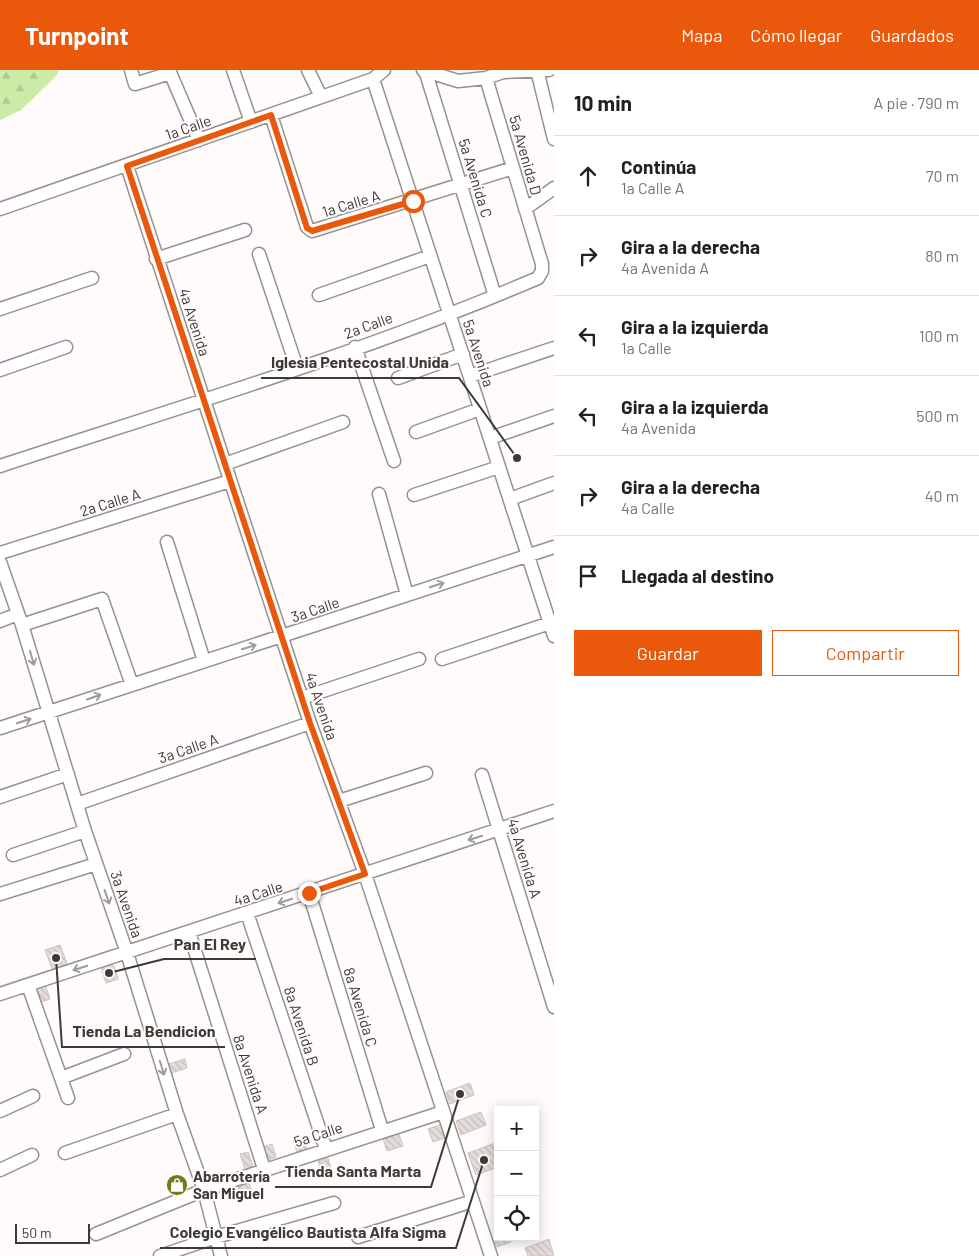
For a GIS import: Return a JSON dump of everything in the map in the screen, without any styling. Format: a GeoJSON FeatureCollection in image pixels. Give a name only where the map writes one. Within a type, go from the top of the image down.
{"type":"FeatureCollection","features":[{"type":"Feature","properties":{"kind":"street"},"geometry":{"type":"LineString","coordinates":[[131,70],[135,84],[169,71],[199,140]]}},
{"type":"Feature","properties":{"kind":"street"},"geometry":{"type":"LineString","coordinates":[[232,70],[251,122]]}},
{"type":"Feature","properties":{"kind":"street"},"geometry":{"type":"LineString","coordinates":[[308,70],[321,97]]}},
{"type":"Feature","properties":{"kind":"street","name":"1a Calle"},"geometry":{"type":"LineString","coordinates":[[0,209],[373,79],[384,70]]}},
{"type":"Feature","properties":{"kind":"street"},"geometry":{"type":"LineString","coordinates":[[424,70],[458,81],[486,78],[503,72],[549,70]]}},
{"type":"Feature","properties":{"kind":"street","name":"5a Avenida C"},"geometry":{"type":"LineString","coordinates":[[424,70],[495,296]]}},
{"type":"Feature","properties":{"kind":"street"},"geometry":{"type":"LineString","coordinates":[[537,70],[554,139]]}},
{"type":"Feature","properties":{"kind":"street","name":"5a Avenida D"},"geometry":{"type":"LineString","coordinates":[[486,78],[542,271]]}},
{"type":"Feature","properties":{"kind":"street","name":"5a Avenida"},"geometry":{"type":"LineString","coordinates":[[373,79],[554,636]]}},
{"type":"Feature","properties":{"kind":"street","name":"1a Calle A"},"geometry":{"type":"LineString","coordinates":[[271,115],[307,228],[312,231],[413,201],[513,168]]}},
{"type":"Feature","properties":{"kind":"street","name":"4a Avenida"},"geometry":{"type":"LineString","coordinates":[[127,166],[310,723],[365,874],[491,1256]]}},
{"type":"Feature","properties":{"kind":"street"},"geometry":{"type":"LineString","coordinates":[[525,209],[554,188]]}},
{"type":"Feature","properties":{"kind":"street"},"geometry":{"type":"LineString","coordinates":[[156,259],[245,230]]}},
{"type":"Feature","properties":{"kind":"street"},"geometry":{"type":"LineString","coordinates":[[259,254],[297,368]]}},
{"type":"Feature","properties":{"kind":"street"},"geometry":{"type":"LineString","coordinates":[[319,296],[430,256]]}},
{"type":"Feature","properties":{"kind":"street","name":"2a Calle"},"geometry":{"type":"LineString","coordinates":[[0,466],[204,402],[449,314],[538,278],[542,271]]}},
{"type":"Feature","properties":{"kind":"street"},"geometry":{"type":"LineString","coordinates":[[0,309],[92,278]]}},
{"type":"Feature","properties":{"kind":"street"},"geometry":{"type":"LineString","coordinates":[[0,370],[66,347]]}},
{"type":"Feature","properties":{"kind":"street"},"geometry":{"type":"LineString","coordinates":[[355,347],[394,461]]}},
{"type":"Feature","properties":{"kind":"street"},"geometry":{"type":"LineString","coordinates":[[470,376],[554,348]]}},
{"type":"Feature","properties":{"kind":"street"},"geometry":{"type":"LineString","coordinates":[[398,378],[463,354]]}},
{"type":"Feature","properties":{"kind":"street"},"geometry":{"type":"LineString","coordinates":[[416,432],[480,409]]}},
{"type":"Feature","properties":{"kind":"street"},"geometry":{"type":"LineString","coordinates":[[490,438],[554,416]]}},
{"type":"Feature","properties":{"kind":"street"},"geometry":{"type":"LineString","coordinates":[[224,464],[343,422]]}},
{"type":"Feature","properties":{"kind":"street"},"geometry":{"type":"LineString","coordinates":[[414,495],[499,467]]}},
{"type":"Feature","properties":{"kind":"street","name":"2a Calle A"},"geometry":{"type":"LineString","coordinates":[[0,553],[230,481]]}},
{"type":"Feature","properties":{"kind":"street"},"geometry":{"type":"LineString","coordinates":[[510,499],[554,483]]}},
{"type":"Feature","properties":{"kind":"street"},"geometry":{"type":"LineString","coordinates":[[379,494],[407,595]]}},
{"type":"Feature","properties":{"kind":"street"},"geometry":{"type":"LineString","coordinates":[[167,542],[204,661]]}},
{"type":"Feature","properties":{"kind":"street","name":"3a Calle"},"geometry":{"type":"LineString","coordinates":[[0,728],[554,547]]}},
{"type":"Feature","properties":{"kind":"street","name":"3a Avenida"},"geometry":{"type":"LineString","coordinates":[[0,562],[20,620],[85,831],[127,953],[177,1114],[204,1190],[222,1256]]}},
{"type":"Feature","properties":{"kind":"street"},"geometry":{"type":"LineString","coordinates":[[0,621],[20,620],[102,599],[132,685]]}},
{"type":"Feature","properties":{"kind":"street"},"geometry":{"type":"LineString","coordinates":[[442,660],[550,623]]}},
{"type":"Feature","properties":{"kind":"street"},"geometry":{"type":"LineString","coordinates":[[302,698],[419,659]]}},
{"type":"Feature","properties":{"kind":"street","name":"3a Calle A"},"geometry":{"type":"LineString","coordinates":[[77,804],[310,723]]}},
{"type":"Feature","properties":{"kind":"street"},"geometry":{"type":"LineString","coordinates":[[338,801],[426,773]]}},
{"type":"Feature","properties":{"kind":"street"},"geometry":{"type":"LineString","coordinates":[[0,797],[68,774]]}},
{"type":"Feature","properties":{"kind":"street","name":"4a Avenida A"},"geometry":{"type":"LineString","coordinates":[[482,775],[554,1007]]}},
{"type":"Feature","properties":{"kind":"street","name":"4a Calle"},"geometry":{"type":"LineString","coordinates":[[0,994],[554,811]]}},
{"type":"Feature","properties":{"kind":"street"},"geometry":{"type":"LineString","coordinates":[[13,855],[85,831]]}},
{"type":"Feature","properties":{"kind":"street"},"geometry":{"type":"LineString","coordinates":[[0,894],[96,864]]}},
{"type":"Feature","properties":{"kind":"street","name":"8a Avenida C"},"geometry":{"type":"LineString","coordinates":[[309,893],[382,1130]]}},
{"type":"Feature","properties":{"kind":"street","name":"8a Avenida B"},"geometry":{"type":"LineString","coordinates":[[247,913],[326,1149]]}},
{"type":"Feature","properties":{"kind":"street","name":"8a Avenida A"},"geometry":{"type":"LineString","coordinates":[[189,932],[264,1169]]}},
{"type":"Feature","properties":{"kind":"street"},"geometry":{"type":"LineString","coordinates":[[28,985],[68,1098]]}},
{"type":"Feature","properties":{"kind":"street"},"geometry":{"type":"LineString","coordinates":[[61,1078],[124,1054]]}},
{"type":"Feature","properties":{"kind":"street"},"geometry":{"type":"LineString","coordinates":[[0,1111],[33,1096]]}},
{"type":"Feature","properties":{"kind":"street","name":"5a Calle"},"geometry":{"type":"LineString","coordinates":[[96,1234],[204,1190],[382,1130],[442,1112]]}},
{"type":"Feature","properties":{"kind":"street"},"geometry":{"type":"LineString","coordinates":[[65,1154],[177,1114]]}},
{"type":"Feature","properties":{"kind":"street"},"geometry":{"type":"LineString","coordinates":[[0,1170],[32,1155]]}},
{"type":"Feature","properties":{"kind":"street"},"geometry":{"type":"LineString","coordinates":[[358,1238],[473,1201]]}},
{"type":"Feature","properties":{"kind":"street"},"geometry":{"type":"LineString","coordinates":[[160,1256],[216,1237],[334,1203]]}},
{"type":"Feature","properties":{"kind":"green space"},"geometry":{"type":"Polygon","coordinates":[[[0,70],[59,70],[57,75],[21,110],[0,120],[0,70]]]}},
{"type":"Feature","properties":{"kind":"building"},"geometry":{"type":"Polygon","coordinates":[[[60,945],[68,966],[53,971],[45,950],[60,945]]]}},
{"type":"Feature","properties":{"kind":"building"},"geometry":{"type":"Polygon","coordinates":[[[110,964],[114,966],[118,979],[106,983],[101,967],[110,964]]]}},
{"type":"Feature","properties":{"kind":"building"},"geometry":{"type":"Polygon","coordinates":[[[45,984],[50,999],[38,1003],[33,988],[45,984]]]}},
{"type":"Feature","properties":{"kind":"building"},"geometry":{"type":"Polygon","coordinates":[[[185,1059],[187,1068],[168,1074],[165,1065],[185,1059]]]}},
{"type":"Feature","properties":{"kind":"building"},"geometry":{"type":"Polygon","coordinates":[[[470,1083],[474,1095],[450,1104],[446,1092],[470,1083]]]}},
{"type":"Feature","properties":{"kind":"building"},"geometry":{"type":"Polygon","coordinates":[[[481,1112],[486,1125],[461,1135],[456,1121],[481,1112]]]}},
{"type":"Feature","properties":{"kind":"building"},"geometry":{"type":"Polygon","coordinates":[[[443,1124],[447,1137],[433,1142],[428,1129],[443,1124]]]}},
{"type":"Feature","properties":{"kind":"building"},"geometry":{"type":"Polygon","coordinates":[[[398,1131],[403,1146],[387,1151],[382,1136],[398,1131]]]}},
{"type":"Feature","properties":{"kind":"building"},"geometry":{"type":"Polygon","coordinates":[[[303,1137],[307,1150],[297,1153],[293,1140],[303,1137]]]}},
{"type":"Feature","properties":{"kind":"building"},"geometry":{"type":"Polygon","coordinates":[[[494,1143],[494,1168],[476,1175],[468,1153],[494,1143]]]}},
{"type":"Feature","properties":{"kind":"building"},"geometry":{"type":"Polygon","coordinates":[[[272,1144],[276,1157],[268,1160],[263,1147],[272,1144]]]}},
{"type":"Feature","properties":{"kind":"building"},"geometry":{"type":"Polygon","coordinates":[[[248,1152],[253,1166],[245,1169],[240,1154],[248,1152]]]}},
{"type":"Feature","properties":{"kind":"building"},"geometry":{"type":"Polygon","coordinates":[[[328,1158],[332,1172],[323,1175],[318,1161],[328,1158]]]}},
{"type":"Feature","properties":{"kind":"building","name":"Abarrotería San Miguel"},"geometry":{"type":"Polygon","coordinates":[[[181,1179],[184,1189],[173,1192],[170,1182],[181,1179]]]}},
{"type":"Feature","properties":{"kind":"building"},"geometry":{"type":"Polygon","coordinates":[[[249,1183],[254,1197],[244,1201],[238,1187],[249,1183]]]}},
{"type":"Feature","properties":{"kind":"building"},"geometry":{"type":"Polygon","coordinates":[[[549,1239],[554,1256],[528,1256],[525,1248],[549,1239]]]}},
{"type":"Feature","properties":{"kind":"building"},"geometry":{"type":"Polygon","coordinates":[[[494,1241],[511,1241],[511,1242],[497,1247],[494,1241]]]}},
{"type":"Feature","properties":{"kind":"place","name":"Iglesia Pentecostal Unida"},"geometry":{"type":"Point","coordinates":[517,458]}},
{"type":"Feature","properties":{"kind":"place","name":"Tienda La Bendicion"},"geometry":{"type":"Point","coordinates":[56,958]}},
{"type":"Feature","properties":{"kind":"place","name":"Pan El Rey"},"geometry":{"type":"Point","coordinates":[109,973]}},
{"type":"Feature","properties":{"kind":"place","name":"Tienda Santa Marta"},"geometry":{"type":"Point","coordinates":[460,1094]}},
{"type":"Feature","properties":{"kind":"place","name":"Colegio Evangélico Bautista Alfa Sigma"},"geometry":{"type":"Point","coordinates":[484,1160]}},
{"type":"Feature","properties":{"kind":"place","name":"Abarrotería San Miguel"},"geometry":{"type":"Point","coordinates":[177,1185]}},
{"type":"Feature","properties":{"kind":"route"},"geometry":{"type":"LineString","coordinates":[[309,893],[365,874],[310,723],[127,166],[271,115],[307,228],[312,231],[413,201]]}}]}
